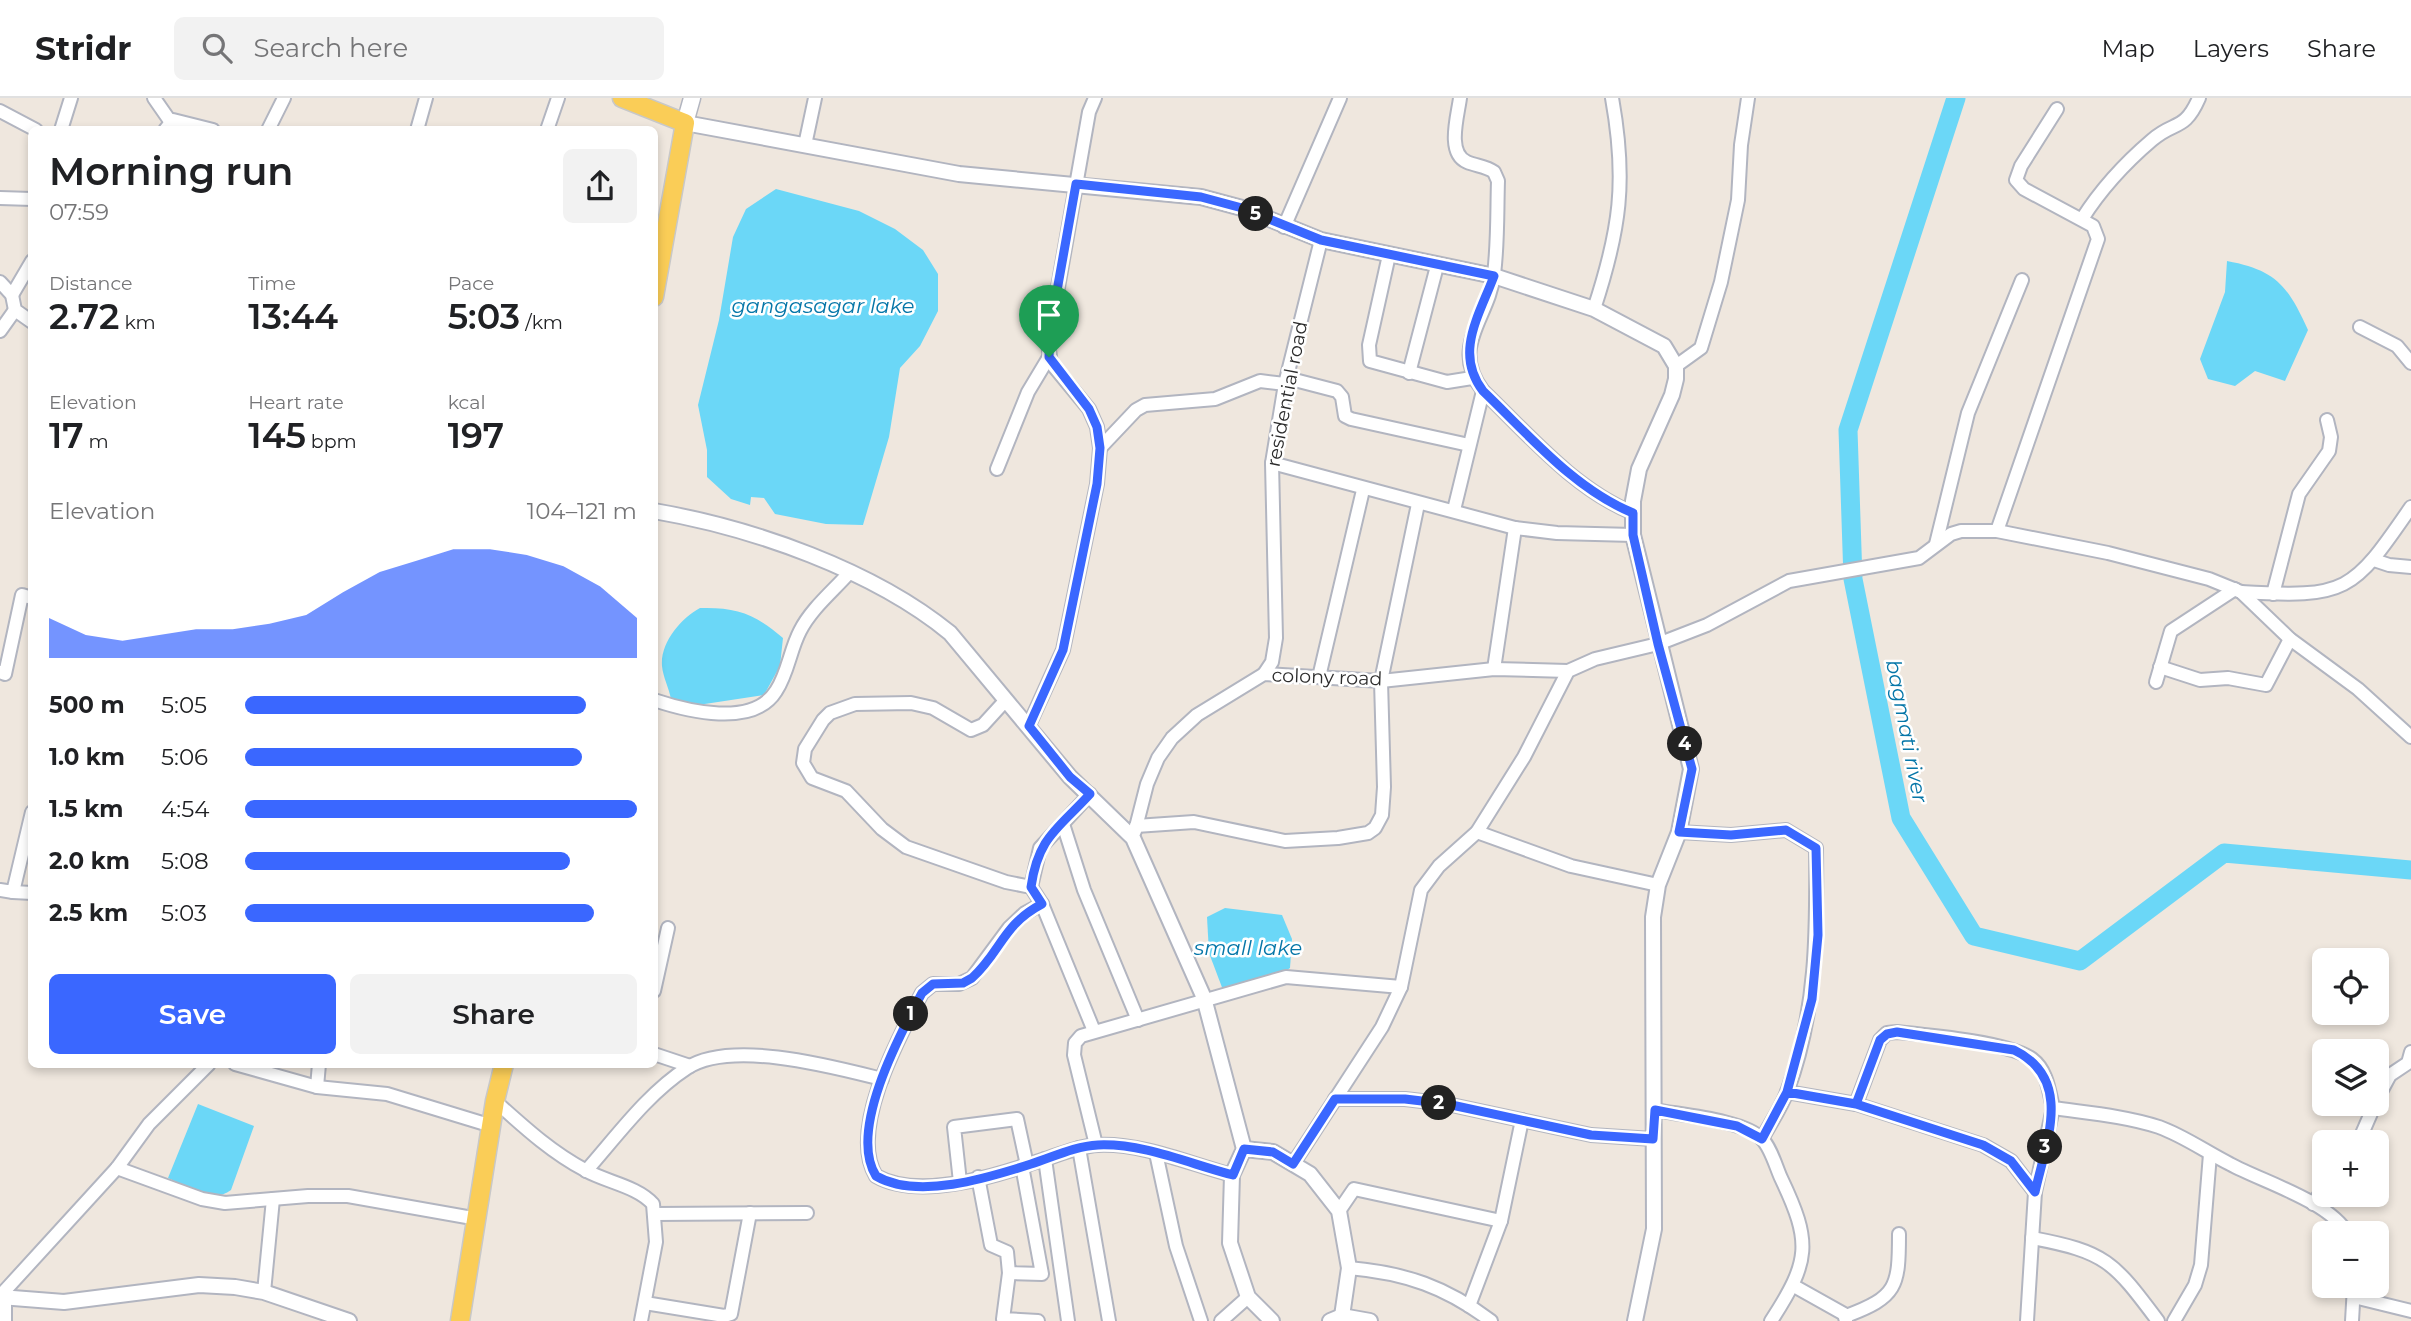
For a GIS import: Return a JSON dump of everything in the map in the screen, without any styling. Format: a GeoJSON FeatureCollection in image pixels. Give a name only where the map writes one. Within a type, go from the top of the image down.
{"type":"FeatureCollection","features":[{"type":"Feature","properties":{"kind":"main road"},"geometry":{"type":"LineString","coordinates":[[622,98],[685,123]]}},
{"type":"Feature","properties":{"kind":"main road"},"geometry":{"type":"LineString","coordinates":[[658,275],[685,123],[692,98]]}},
{"type":"Feature","properties":{"kind":"main road"},"geometry":{"type":"LineString","coordinates":[[460,1321],[495,1101],[503,1068]]}},
{"type":"Feature","properties":{"kind":"street"},"geometry":{"type":"LineString","coordinates":[[62,126],[71,98]]}},
{"type":"Feature","properties":{"kind":"street"},"geometry":{"type":"LineString","coordinates":[[155,98],[168,125]]}},
{"type":"Feature","properties":{"kind":"street"},"geometry":{"type":"LineString","coordinates":[[270,126],[284,98]]}},
{"type":"Feature","properties":{"kind":"street"},"geometry":{"type":"LineString","coordinates":[[418,126],[426,98]]}},
{"type":"Feature","properties":{"kind":"street"},"geometry":{"type":"LineString","coordinates":[[548,126],[558,98]]}},
{"type":"Feature","properties":{"kind":"street"},"geometry":{"type":"LineString","coordinates":[[805,145],[815,98]]}},
{"type":"Feature","properties":{"kind":"street"},"geometry":{"type":"LineString","coordinates":[[997,469],[1028,392],[1049,357],[1050,330],[1076,184],[1095,98]]}},
{"type":"Feature","properties":{"kind":"street"},"geometry":{"type":"LineString","coordinates":[[1284,226],[1340,98]]}},
{"type":"Feature","properties":{"kind":"street"},"geometry":{"type":"LineString","coordinates":[[1460,98],[1455,135],[1458,154],[1466,162],[1494,172],[1499,181],[1494,276],[1467,358],[1472,378],[1584,485],[1613,505],[1633,513]]}},
{"type":"Feature","properties":{"kind":"street"},"geometry":{"type":"LineString","coordinates":[[1594,309],[1614,242],[1620,207],[1618,149],[1612,98]]}},
{"type":"Feature","properties":{"kind":"street"},"geometry":{"type":"LineString","coordinates":[[1676,366],[1701,348],[1721,282],[1736,212],[1748,98]]}},
{"type":"Feature","properties":{"kind":"street"},"geometry":{"type":"LineString","coordinates":[[2082,219],[2097,195],[2149,142],[2186,122],[2199,98]]}},
{"type":"Feature","properties":{"kind":"street"},"geometry":{"type":"LineString","coordinates":[[1997,531],[2098,239],[2096,229],[2024,189],[2016,180],[2021,166],[2057,109]]}},
{"type":"Feature","properties":{"kind":"street"},"geometry":{"type":"LineString","coordinates":[[0,111],[28,126]]}},
{"type":"Feature","properties":{"kind":"street"},"geometry":{"type":"LineString","coordinates":[[685,123],[960,174],[1201,197],[1242,208],[1321,240],[1494,276],[1594,309],[1664,346],[1676,366],[1672,395],[1639,469],[1633,535],[1658,644],[1692,769],[1679,832],[1658,885],[1653,917],[1654,1229],[1635,1321]]}},
{"type":"Feature","properties":{"kind":"street"},"geometry":{"type":"LineString","coordinates":[[0,198],[28,199]]}},
{"type":"Feature","properties":{"kind":"street","name":"residential road"},"geometry":{"type":"LineString","coordinates":[[1264,674],[1272,662],[1276,638],[1272,463],[1286,381],[1321,240]]}},
{"type":"Feature","properties":{"kind":"street"},"geometry":{"type":"LineString","coordinates":[[1389,255],[1368,357],[1374,364],[1453,383],[1472,378]]}},
{"type":"Feature","properties":{"kind":"street"},"geometry":{"type":"LineString","coordinates":[[1409,373],[1437,266]]}},
{"type":"Feature","properties":{"kind":"street"},"geometry":{"type":"LineString","coordinates":[[12,295],[28,268]]}},
{"type":"Feature","properties":{"kind":"street"},"geometry":{"type":"LineString","coordinates":[[1936,544],[1968,413],[2022,280]]}},
{"type":"Feature","properties":{"kind":"street"},"geometry":{"type":"LineString","coordinates":[[0,282],[12,295],[15,310],[28,320]]}},
{"type":"Feature","properties":{"kind":"street"},"geometry":{"type":"LineString","coordinates":[[0,331],[15,310]]}},
{"type":"Feature","properties":{"kind":"street"},"geometry":{"type":"LineString","coordinates":[[2360,327],[2397,346],[2411,363]]}},
{"type":"Feature","properties":{"kind":"street"},"geometry":{"type":"LineString","coordinates":[[1029,726],[1063,650],[1097,484],[1100,448],[1097,427],[1089,409],[1049,357]]}},
{"type":"Feature","properties":{"kind":"street"},"geometry":{"type":"LineString","coordinates":[[1100,448],[1136,410],[1145,405],[1214,399],[1260,381],[1286,381],[1337,391],[1342,397],[1345,416],[1351,419],[1469,445]]}},
{"type":"Feature","properties":{"kind":"street"},"geometry":{"type":"LineString","coordinates":[[1454,510],[1483,391]]}},
{"type":"Feature","properties":{"kind":"street"},"geometry":{"type":"LineString","coordinates":[[2273,594],[2299,494],[2329,451],[2332,437],[2327,421]]}},
{"type":"Feature","properties":{"kind":"street"},"geometry":{"type":"LineString","coordinates":[[1272,463],[1515,528],[1557,533],[1633,535]]}},
{"type":"Feature","properties":{"kind":"street"},"geometry":{"type":"LineString","coordinates":[[1319,677],[1363,489]]}},
{"type":"Feature","properties":{"kind":"street"},"geometry":{"type":"LineString","coordinates":[[1134,832],[1194,822],[1285,841],[1368,833],[1380,822],[1383,807],[1381,681],[1418,503]]}},
{"type":"Feature","properties":{"kind":"street"},"geometry":{"type":"LineString","coordinates":[[1293,1164],[1382,1027],[1401,987],[1421,890],[1439,866],[1477,832],[1524,757],[1568,671],[1595,659],[1658,644],[1707,625],[1789,581],[1919,558],[1936,544],[1961,531],[1997,531],[2108,553],[2209,579],[2238,590],[2273,594],[2334,590],[2355,580],[2374,560],[2411,507]]}},
{"type":"Feature","properties":{"kind":"street"},"geometry":{"type":"LineString","coordinates":[[658,512],[690,517],[801,552],[906,602],[950,633],[1004,702],[1029,726],[1070,777],[1134,832],[1204,998],[1244,1149],[1233,1175],[1230,1243],[1248,1297],[1272,1321]]}},
{"type":"Feature","properties":{"kind":"street"},"geometry":{"type":"LineString","coordinates":[[1493,669],[1515,528]]}},
{"type":"Feature","properties":{"kind":"street"},"geometry":{"type":"LineString","coordinates":[[2374,560],[2398,567],[2411,566]]}},
{"type":"Feature","properties":{"kind":"street"},"geometry":{"type":"LineString","coordinates":[[658,701],[683,710],[711,714],[734,713],[766,702],[782,679],[805,623],[849,573]]}},
{"type":"Feature","properties":{"kind":"street"},"geometry":{"type":"LineString","coordinates":[[2238,590],[2290,639],[2358,689],[2411,737]]}},
{"type":"Feature","properties":{"kind":"street"},"geometry":{"type":"LineString","coordinates":[[2156,682],[2168,638],[2176,625],[2238,590]]}},
{"type":"Feature","properties":{"kind":"street"},"geometry":{"type":"LineString","coordinates":[[0,672],[5,674],[22,595],[28,597]]}},
{"type":"Feature","properties":{"kind":"street"},"geometry":{"type":"LineString","coordinates":[[2160,667],[2200,680],[2228,678],[2266,685],[2290,639]]}},
{"type":"Feature","properties":{"kind":"street","name":"colony road"},"geometry":{"type":"LineString","coordinates":[[1134,832],[1147,784],[1158,758],[1172,738],[1197,715],[1264,674],[1381,681],[1493,669],[1568,671]]}},
{"type":"Feature","properties":{"kind":"street"},"geometry":{"type":"LineString","coordinates":[[1004,702],[983,725],[971,730],[933,708],[911,703],[855,704],[830,713],[823,720],[805,748],[803,763],[813,778],[846,791],[882,830],[906,846],[1006,883],[1031,887]]}},
{"type":"Feature","properties":{"kind":"street"},"geometry":{"type":"LineString","coordinates":[[1090,794],[1040,848],[1031,887],[1042,904],[1094,1031]]}},
{"type":"Feature","properties":{"kind":"street"},"geometry":{"type":"LineString","coordinates":[[28,824],[6,891],[28,893]]}},
{"type":"Feature","properties":{"kind":"street"},"geometry":{"type":"LineString","coordinates":[[1063,824],[1084,890],[1138,1020]]}},
{"type":"Feature","properties":{"kind":"street"},"geometry":{"type":"LineString","coordinates":[[1679,832],[1731,835],[1786,830],[1816,848],[1818,935],[1812,999],[1787,1092],[1762,1139]]}},
{"type":"Feature","properties":{"kind":"street"},"geometry":{"type":"LineString","coordinates":[[1477,832],[1597,874],[1658,885]]}},
{"type":"Feature","properties":{"kind":"street"},"geometry":{"type":"LineString","coordinates":[[1042,904],[1025,913],[1009,928],[972,978],[963,983],[933,984],[922,993],[882,1079],[867,1138],[868,1155],[876,1176],[902,1187],[934,1186],[1025,1166],[1096,1145],[1156,1153],[1233,1175]]}},
{"type":"Feature","properties":{"kind":"street"},"geometry":{"type":"LineString","coordinates":[[658,972],[668,928]]}},
{"type":"Feature","properties":{"kind":"street"},"geometry":{"type":"LineString","coordinates":[[1096,1145],[1073,1047],[1077,1039],[1094,1031],[1138,1020],[1204,998],[1294,976],[1401,987]]}},
{"type":"Feature","properties":{"kind":"street"},"geometry":{"type":"LineString","coordinates":[[1856,1104],[1880,1040],[1887,1034],[1897,1032],[1981,1043],[2014,1050],[2031,1058],[2046,1078],[2053,1108],[2035,1192],[2027,1321]]}},
{"type":"Feature","properties":{"kind":"street"},"geometry":{"type":"LineString","coordinates":[[2389,1077],[2409,1063],[2411,1052]]}},
{"type":"Feature","properties":{"kind":"street"},"geometry":{"type":"LineString","coordinates":[[658,1055],[690,1066]]}},
{"type":"Feature","properties":{"kind":"street"},"geometry":{"type":"LineString","coordinates":[[586,1171],[660,1088],[690,1066],[725,1058],[777,1057],[882,1079]]}},
{"type":"Feature","properties":{"kind":"street"},"geometry":{"type":"LineString","coordinates":[[5,1321],[2,1297],[117,1168],[149,1124],[205,1068]]}},
{"type":"Feature","properties":{"kind":"street"},"geometry":{"type":"LineString","coordinates":[[249,1068],[317,1087],[387,1094],[492,1126]]}},
{"type":"Feature","properties":{"kind":"street"},"geometry":{"type":"LineString","coordinates":[[317,1087],[319,1068]]}},
{"type":"Feature","properties":{"kind":"street"},"geometry":{"type":"LineString","coordinates":[[1787,1092],[1856,1104],[1999,1152],[2011,1161],[2035,1192]]}},
{"type":"Feature","properties":{"kind":"street"},"geometry":{"type":"LineString","coordinates":[[1335,1099],[1405,1099],[1591,1135],[1653,1139]]}},
{"type":"Feature","properties":{"kind":"street"},"geometry":{"type":"LineString","coordinates":[[495,1101],[552,1151],[586,1171],[643,1195],[653,1204],[656,1242],[641,1321]]}},
{"type":"Feature","properties":{"kind":"street"},"geometry":{"type":"LineString","coordinates":[[2053,1108],[2157,1127],[2312,1204]]}},
{"type":"Feature","properties":{"kind":"street"},"geometry":{"type":"LineString","coordinates":[[1655,1110],[1737,1126],[1762,1139],[1788,1193],[1804,1241],[1804,1254],[1794,1286],[1771,1321]]}},
{"type":"Feature","properties":{"kind":"street"},"geometry":{"type":"LineString","coordinates":[[960,1182],[954,1127],[1017,1119],[1042,1275],[1009,1273]]}},
{"type":"Feature","properties":{"kind":"street"},"geometry":{"type":"LineString","coordinates":[[1469,1306],[1501,1221],[1522,1120]]}},
{"type":"Feature","properties":{"kind":"street"},"geometry":{"type":"LineString","coordinates":[[1079,1148],[1108,1321]]}},
{"type":"Feature","properties":{"kind":"street"},"geometry":{"type":"LineString","coordinates":[[1244,1149],[1273,1152],[1310,1174],[1339,1211],[1349,1268],[1336,1319],[1370,1321]]}},
{"type":"Feature","properties":{"kind":"street"},"geometry":{"type":"LineString","coordinates":[[1156,1153],[1176,1246],[1201,1321]]}},
{"type":"Feature","properties":{"kind":"street"},"geometry":{"type":"LineString","coordinates":[[2174,1321],[2195,1285],[2202,1265],[2210,1154]]}},
{"type":"Feature","properties":{"kind":"street"},"geometry":{"type":"LineString","coordinates":[[1045,1159],[1068,1321]]}},
{"type":"Feature","properties":{"kind":"street"},"geometry":{"type":"LineString","coordinates":[[117,1168],[202,1199],[248,1203],[308,1196],[373,1198],[478,1219]]}},
{"type":"Feature","properties":{"kind":"street"},"geometry":{"type":"LineString","coordinates":[[978,1177],[991,1244],[1007,1252],[1009,1273],[1003,1319],[1038,1321]]}},
{"type":"Feature","properties":{"kind":"street"},"geometry":{"type":"LineString","coordinates":[[1339,1211],[1354,1189],[1501,1221]]}},
{"type":"Feature","properties":{"kind":"street"},"geometry":{"type":"LineString","coordinates":[[264,1292],[273,1199]]}},
{"type":"Feature","properties":{"kind":"street"},"geometry":{"type":"LineString","coordinates":[[2318,1207],[2337,1221]]}},
{"type":"Feature","properties":{"kind":"street"},"geometry":{"type":"LineString","coordinates":[[655,1213],[807,1213]]}},
{"type":"Feature","properties":{"kind":"street"},"geometry":{"type":"LineString","coordinates":[[645,1303],[724,1316],[731,1314],[750,1213]]}},
{"type":"Feature","properties":{"kind":"street"},"geometry":{"type":"LineString","coordinates":[[1794,1286],[1846,1318],[1877,1304],[1893,1287],[1899,1259],[1899,1234]]}},
{"type":"Feature","properties":{"kind":"street"},"geometry":{"type":"LineString","coordinates":[[2032,1238],[2094,1253],[2120,1273],[2158,1321]]}},
{"type":"Feature","properties":{"kind":"street"},"geometry":{"type":"LineString","coordinates":[[1349,1268],[1402,1275],[1442,1289],[1491,1321]]}},
{"type":"Feature","properties":{"kind":"street"},"geometry":{"type":"LineString","coordinates":[[2,1297],[64,1302],[199,1285],[264,1292],[349,1321]]}},
{"type":"Feature","properties":{"kind":"street"},"geometry":{"type":"LineString","coordinates":[[1221,1321],[1248,1297]]}},
{"type":"Feature","properties":{"kind":"street"},"geometry":{"type":"LineString","coordinates":[[2352,1321],[2354,1298]]}},
{"type":"Feature","properties":{"kind":"street"},"geometry":{"type":"LineString","coordinates":[[2374,1298],[2411,1311]]}},
{"type":"Feature","properties":{"kind":"water","name":"gangasagar lake"},"geometry":{"type":"Polygon","coordinates":[[[776,189],[859,211],[895,229],[923,250],[938,274],[938,311],[920,346],[900,368],[889,437],[863,525],[826,524],[775,514],[764,498],[751,497],[750,505],[731,499],[707,477],[707,450],[698,405],[719,320],[733,237],[746,209],[776,189]]]}},
{"type":"Feature","properties":{"kind":"water"},"geometry":{"type":"Polygon","coordinates":[[[2227,261],[2258,269],[2269,275],[2287,291],[2301,315],[2308,330],[2285,381],[2255,371],[2235,386],[2208,379],[2200,359],[2225,292],[2227,261]]]}},
{"type":"Feature","properties":{"kind":"water"},"geometry":{"type":"Polygon","coordinates":[[[700,608],[725,609],[745,614],[783,638],[780,666],[764,695],[685,707],[671,699],[662,666],[664,649],[679,625],[700,608]]]}},
{"type":"Feature","properties":{"kind":"water","name":"small lake"},"geometry":{"type":"Polygon","coordinates":[[[1225,908],[1282,915],[1292,939],[1290,968],[1272,980],[1223,990],[1209,953],[1207,917],[1225,908]]]}},
{"type":"Feature","properties":{"kind":"water"},"geometry":{"type":"Polygon","coordinates":[[[198,1104],[254,1126],[231,1190],[216,1196],[200,1193],[168,1178],[198,1104]]]}},
{"type":"Feature","properties":{"kind":"waterway","name":"bagmati river"},"geometry":{"type":"LineString","coordinates":[[1956,98],[1848,430],[1853,579],[1901,818],[1974,936],[2080,961],[2224,853],[2411,870]]}},
{"type":"Feature","properties":{"kind":"route"},"geometry":{"type":"LineString","coordinates":[[1049,357],[1050,330],[1076,184],[1201,197],[1242,208],[1321,240],[1494,276],[1467,358],[1472,378],[1584,485],[1613,505],[1633,513],[1633,535],[1658,644],[1692,769],[1679,832],[1731,835],[1786,830],[1816,848],[1818,935],[1812,999],[1787,1092],[1856,1104],[1983,1145],[2011,1161],[2035,1192],[2053,1108],[2046,1078],[2039,1066],[2031,1058],[2014,1050],[1897,1032],[1887,1034],[1880,1040],[1856,1104],[1787,1092],[1762,1139],[1737,1126],[1655,1110],[1653,1139],[1591,1135],[1447,1104],[1405,1099],[1335,1099],[1293,1164],[1273,1152],[1244,1149],[1233,1175],[1139,1149],[1096,1145],[960,1182],[934,1186],[902,1187],[876,1176],[868,1155],[867,1138],[871,1121],[882,1079],[922,993],[928,986],[938,982],[959,984],[972,978],[1009,928],[1025,913],[1042,904],[1031,887],[1033,868],[1040,848],[1090,794],[1070,777],[1029,726],[1063,650],[1097,484],[1100,448],[1097,427],[1089,409],[1049,357]]}}]}
